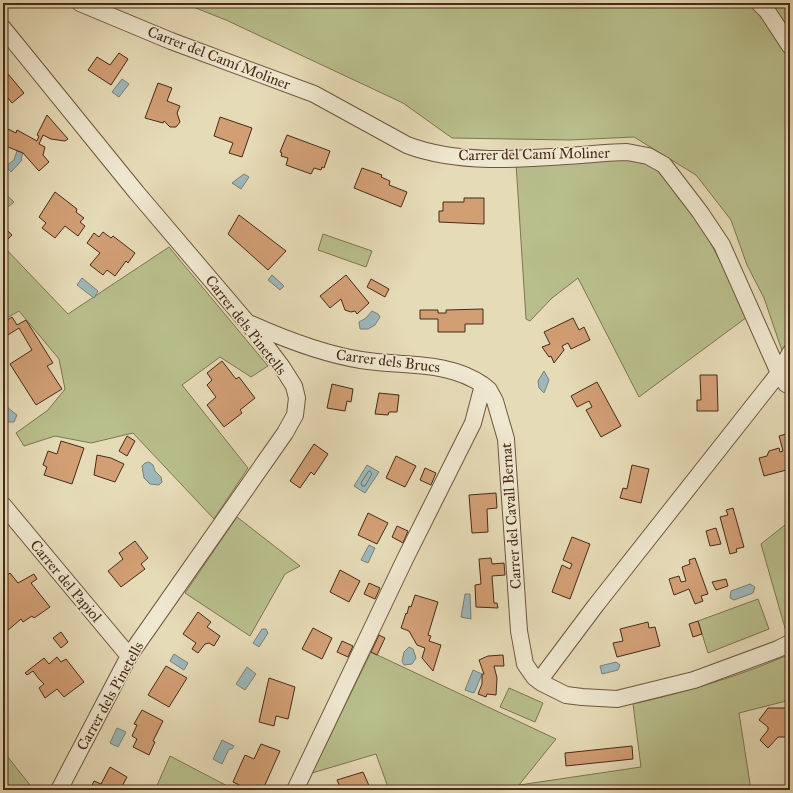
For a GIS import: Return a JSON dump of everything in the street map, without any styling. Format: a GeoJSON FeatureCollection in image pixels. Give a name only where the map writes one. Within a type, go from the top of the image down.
{"type":"FeatureCollection","features":[{"type":"Feature","properties":{"kind":"street","name":"Carrer del Camí Moliner"},"geometry":{"type":"LineString","coordinates":[[80,3],[172,41],[314,94],[407,145],[419,150],[446,156],[481,158],[627,152],[638,153],[656,160],[671,172],[722,245],[779,373],[786,384],[790,386]]}},
{"type":"Feature","properties":{"kind":"street"},"geometry":{"type":"LineString","coordinates":[[759,3],[767,11],[790,46]]}},
{"type":"Feature","properties":{"kind":"street","name":"Carrer dels Pinetells"},"geometry":{"type":"LineString","coordinates":[[3,28],[137,193],[248,323],[282,367],[294,386],[297,398],[295,415],[241,497],[129,656],[59,790]]}},
{"type":"Feature","properties":{"kind":"street","name":"Carrer dels Brucs"},"geometry":{"type":"LineString","coordinates":[[248,323],[279,336],[329,353],[399,365],[442,367],[458,371],[483,385]]}},
{"type":"Feature","properties":{"kind":"street"},"geometry":{"type":"LineString","coordinates":[[539,681],[596,605],[779,373],[790,353]]}},
{"type":"Feature","properties":{"kind":"street"},"geometry":{"type":"LineString","coordinates":[[296,790],[402,566],[473,423],[483,385]]}},
{"type":"Feature","properties":{"kind":"street","name":"Carrer del Cavall Bernat"},"geometry":{"type":"LineString","coordinates":[[483,385],[489,390],[495,401],[506,439],[518,631],[524,664],[528,671],[539,681],[566,695],[617,698],[694,680],[772,652],[790,642]]}},
{"type":"Feature","properties":{"kind":"street","name":"Carrer del Papiol"},"geometry":{"type":"LineString","coordinates":[[3,505],[129,656]]}},
{"type":"Feature","properties":{"kind":"green space"},"geometry":{"type":"Polygon","coordinates":[[[183,3],[790,3],[790,374],[764,298],[747,265],[731,220],[696,175],[634,137],[570,140],[452,138],[403,103],[226,20],[183,3]]]}},
{"type":"Feature","properties":{"kind":"green space"},"geometry":{"type":"Polygon","coordinates":[[[612,158],[639,160],[655,169],[671,184],[702,228],[716,253],[747,317],[639,397],[578,278],[552,298],[530,321],[526,319],[516,163],[612,158]]]}},
{"type":"Feature","properties":{"kind":"green space"},"geometry":{"type":"Polygon","coordinates":[[[3,192],[14,202],[3,211],[3,192]]]}},
{"type":"Feature","properties":{"kind":"green space"},"geometry":{"type":"Polygon","coordinates":[[[323,234],[372,251],[366,267],[318,250],[323,234]]]}},
{"type":"Feature","properties":{"kind":"green space"},"geometry":{"type":"Polygon","coordinates":[[[3,246],[68,314],[169,247],[268,366],[251,377],[220,357],[182,385],[248,468],[214,519],[133,433],[91,443],[55,436],[24,446],[16,433],[48,410],[65,389],[59,359],[19,311],[3,320],[3,246]]]}},
{"type":"Feature","properties":{"kind":"green space"},"geometry":{"type":"Polygon","coordinates":[[[237,517],[300,566],[285,574],[250,636],[185,593],[237,517]]]}},
{"type":"Feature","properties":{"kind":"green space"},"geometry":{"type":"Polygon","coordinates":[[[790,521],[790,633],[787,635],[761,544],[790,521]]]}},
{"type":"Feature","properties":{"kind":"green space"},"geometry":{"type":"Polygon","coordinates":[[[758,599],[769,629],[708,653],[698,621],[758,599]]]}},
{"type":"Feature","properties":{"kind":"green space"},"geometry":{"type":"Polygon","coordinates":[[[371,652],[556,739],[519,785],[641,767],[633,704],[713,683],[790,654],[790,700],[739,713],[751,790],[389,790],[376,754],[312,773],[371,652]]]}},
{"type":"Feature","properties":{"kind":"green space"},"geometry":{"type":"Polygon","coordinates":[[[509,688],[543,703],[535,722],[500,707],[509,688]]]}},
{"type":"Feature","properties":{"kind":"green space"},"geometry":{"type":"Polygon","coordinates":[[[3,751],[34,790],[3,790],[3,751]]]}},
{"type":"Feature","properties":{"kind":"green space"},"geometry":{"type":"Polygon","coordinates":[[[170,756],[235,790],[155,790],[170,756]]]}},
{"type":"Feature","properties":{"kind":"water"},"geometry":{"type":"Polygon","coordinates":[[[122,79],[129,84],[119,97],[112,92],[122,79]]]}},
{"type":"Feature","properties":{"kind":"water"},"geometry":{"type":"Polygon","coordinates":[[[17,151],[23,153],[22,160],[11,172],[6,166],[14,160],[17,151]]]}},
{"type":"Feature","properties":{"kind":"water"},"geometry":{"type":"Polygon","coordinates":[[[244,174],[249,177],[241,189],[232,183],[244,174]]]}},
{"type":"Feature","properties":{"kind":"water"},"geometry":{"type":"Polygon","coordinates":[[[272,275],[284,286],[280,290],[268,280],[272,275]]]}},
{"type":"Feature","properties":{"kind":"water"},"geometry":{"type":"Polygon","coordinates":[[[82,278],[98,291],[94,298],[77,285],[82,278]]]}},
{"type":"Feature","properties":{"kind":"water"},"geometry":{"type":"Polygon","coordinates":[[[372,311],[380,317],[375,325],[368,329],[360,329],[359,322],[366,318],[372,311]]]}},
{"type":"Feature","properties":{"kind":"water"},"geometry":{"type":"Polygon","coordinates":[[[544,371],[549,380],[544,393],[539,388],[538,381],[544,371]]]}},
{"type":"Feature","properties":{"kind":"water"},"geometry":{"type":"Polygon","coordinates":[[[4,397],[8,408],[17,415],[14,422],[8,422],[3,418],[4,397]]]}},
{"type":"Feature","properties":{"kind":"water"},"geometry":{"type":"Polygon","coordinates":[[[149,462],[153,465],[155,471],[161,477],[162,482],[159,485],[150,484],[144,478],[142,466],[149,462]]]}},
{"type":"Feature","properties":{"kind":"water"},"geometry":{"type":"Polygon","coordinates":[[[367,465],[379,472],[365,493],[354,486],[367,465]]]}},
{"type":"Feature","properties":{"kind":"water"},"geometry":{"type":"Polygon","coordinates":[[[369,545],[375,548],[368,563],[361,560],[369,545]]]}},
{"type":"Feature","properties":{"kind":"water"},"geometry":{"type":"Polygon","coordinates":[[[750,584],[755,587],[753,593],[734,600],[730,598],[731,591],[750,584]]]}},
{"type":"Feature","properties":{"kind":"water"},"geometry":{"type":"Polygon","coordinates":[[[465,594],[470,594],[471,619],[461,617],[465,594]]]}},
{"type":"Feature","properties":{"kind":"water"},"geometry":{"type":"Polygon","coordinates":[[[262,629],[266,629],[268,633],[259,647],[253,643],[262,629]]]}},
{"type":"Feature","properties":{"kind":"water"},"geometry":{"type":"Polygon","coordinates":[[[409,647],[413,649],[416,658],[412,664],[404,665],[402,661],[404,652],[409,647]]]}},
{"type":"Feature","properties":{"kind":"water"},"geometry":{"type":"Polygon","coordinates":[[[174,654],[188,663],[184,670],[170,661],[174,654]]]}},
{"type":"Feature","properties":{"kind":"water"},"geometry":{"type":"Polygon","coordinates":[[[616,662],[620,665],[618,670],[602,674],[600,666],[616,662]]]}},
{"type":"Feature","properties":{"kind":"water"},"geometry":{"type":"Polygon","coordinates":[[[247,667],[256,674],[245,690],[236,684],[247,667]]]}},
{"type":"Feature","properties":{"kind":"water"},"geometry":{"type":"Polygon","coordinates":[[[473,670],[482,674],[474,693],[465,690],[473,670]]]}},
{"type":"Feature","properties":{"kind":"water"},"geometry":{"type":"Polygon","coordinates":[[[117,728],[126,732],[118,747],[110,743],[117,728]]]}},
{"type":"Feature","properties":{"kind":"water"},"geometry":{"type":"Polygon","coordinates":[[[222,740],[234,746],[232,749],[229,749],[222,764],[213,759],[222,740]]]}},
{"type":"Feature","properties":{"kind":"building"},"geometry":{"type":"Polygon","coordinates":[[[119,53],[128,59],[111,85],[88,70],[97,57],[110,65],[119,53]]]}},
{"type":"Feature","properties":{"kind":"building"},"geometry":{"type":"Polygon","coordinates":[[[3,68],[24,93],[12,103],[3,92],[3,68]]]}},
{"type":"Feature","properties":{"kind":"building"},"geometry":{"type":"Polygon","coordinates":[[[158,83],[172,88],[167,101],[180,106],[177,113],[180,122],[176,127],[170,127],[164,121],[163,123],[145,118],[158,83]]]}},
{"type":"Feature","properties":{"kind":"building"},"geometry":{"type":"Polygon","coordinates":[[[47,115],[68,139],[65,141],[51,139],[43,135],[39,144],[45,147],[43,155],[49,162],[39,171],[23,153],[3,145],[3,138],[8,129],[16,133],[17,130],[37,141],[39,136],[37,135],[47,115]]]}},
{"type":"Feature","properties":{"kind":"building"},"geometry":{"type":"Polygon","coordinates":[[[220,117],[252,128],[242,157],[229,153],[233,143],[214,136],[220,117]]]}},
{"type":"Feature","properties":{"kind":"building"},"geometry":{"type":"Polygon","coordinates":[[[287,135],[330,151],[324,168],[322,167],[321,170],[314,168],[311,174],[286,165],[288,158],[281,156],[282,153],[280,152],[287,135]]]}},
{"type":"Feature","properties":{"kind":"building"},"geometry":{"type":"Polygon","coordinates":[[[362,168],[382,175],[381,177],[390,181],[389,185],[407,192],[401,207],[354,188],[362,168]]]}},
{"type":"Feature","properties":{"kind":"building"},"geometry":{"type":"Polygon","coordinates":[[[55,192],[77,209],[76,212],[84,218],[80,222],[85,226],[78,236],[65,226],[55,238],[42,228],[46,223],[39,217],[55,192]]]}},
{"type":"Feature","properties":{"kind":"building"},"geometry":{"type":"Polygon","coordinates":[[[464,198],[484,198],[484,224],[439,222],[439,211],[443,211],[443,202],[464,202],[464,198]]]}},
{"type":"Feature","properties":{"kind":"building"},"geometry":{"type":"Polygon","coordinates":[[[239,215],[286,251],[268,270],[228,234],[239,215]]]}},
{"type":"Feature","properties":{"kind":"building"},"geometry":{"type":"Polygon","coordinates":[[[3,226],[12,235],[7,240],[3,236],[3,226]]]}},
{"type":"Feature","properties":{"kind":"building"},"geometry":{"type":"Polygon","coordinates":[[[103,232],[111,238],[113,236],[135,253],[128,263],[126,261],[115,276],[107,270],[103,275],[90,265],[100,253],[87,243],[94,233],[99,237],[103,232]]]}},
{"type":"Feature","properties":{"kind":"building"},"geometry":{"type":"Polygon","coordinates":[[[346,275],[369,303],[357,314],[355,311],[351,312],[345,310],[341,299],[330,308],[320,296],[346,275]]]}},
{"type":"Feature","properties":{"kind":"building"},"geometry":{"type":"Polygon","coordinates":[[[371,279],[389,289],[385,297],[367,287],[371,279]]]}},
{"type":"Feature","properties":{"kind":"building"},"geometry":{"type":"Polygon","coordinates":[[[483,309],[483,324],[465,324],[465,332],[438,332],[438,319],[420,319],[420,310],[438,310],[438,313],[446,313],[446,310],[483,309]]]}},
{"type":"Feature","properties":{"kind":"building"},"geometry":{"type":"Polygon","coordinates":[[[12,317],[17,325],[26,320],[53,363],[47,366],[62,389],[36,405],[10,364],[32,350],[19,328],[3,338],[3,323],[12,317]]]}},
{"type":"Feature","properties":{"kind":"building"},"geometry":{"type":"Polygon","coordinates":[[[573,318],[579,330],[584,327],[590,340],[571,349],[568,343],[562,346],[564,350],[554,363],[551,356],[549,357],[542,347],[550,344],[544,332],[573,318]]]}},
{"type":"Feature","properties":{"kind":"building"},"geometry":{"type":"Polygon","coordinates":[[[222,361],[236,379],[239,377],[255,398],[240,410],[242,413],[224,427],[207,405],[216,397],[207,385],[212,380],[207,373],[222,361]]]}},
{"type":"Feature","properties":{"kind":"building"},"geometry":{"type":"Polygon","coordinates":[[[700,375],[717,375],[718,411],[697,411],[697,400],[701,400],[700,375]]]}},
{"type":"Feature","properties":{"kind":"building"},"geometry":{"type":"Polygon","coordinates":[[[597,382],[621,426],[601,437],[586,410],[592,407],[589,401],[577,407],[571,396],[597,382]]]}},
{"type":"Feature","properties":{"kind":"building"},"geometry":{"type":"Polygon","coordinates":[[[332,384],[353,389],[351,402],[347,401],[345,411],[327,408],[332,384]]]}},
{"type":"Feature","properties":{"kind":"building"},"geometry":{"type":"Polygon","coordinates":[[[379,393],[399,395],[397,412],[389,412],[388,415],[375,414],[379,393]]]}},
{"type":"Feature","properties":{"kind":"building"},"geometry":{"type":"Polygon","coordinates":[[[790,433],[790,469],[764,476],[759,458],[767,456],[769,451],[779,448],[780,452],[783,451],[779,436],[790,433]]]}},
{"type":"Feature","properties":{"kind":"building"},"geometry":{"type":"Polygon","coordinates":[[[127,436],[135,441],[127,456],[119,451],[127,436]]]}},
{"type":"Feature","properties":{"kind":"building"},"geometry":{"type":"Polygon","coordinates":[[[61,441],[84,448],[72,484],[44,475],[47,467],[43,465],[48,451],[57,454],[61,441]]]}},
{"type":"Feature","properties":{"kind":"building"},"geometry":{"type":"Polygon","coordinates":[[[314,444],[328,454],[314,475],[311,472],[300,488],[290,481],[314,444]]]}},
{"type":"Feature","properties":{"kind":"building"},"geometry":{"type":"Polygon","coordinates":[[[97,455],[111,458],[124,464],[115,482],[94,475],[97,455]]]}},
{"type":"Feature","properties":{"kind":"building"},"geometry":{"type":"Polygon","coordinates":[[[396,456],[416,466],[405,487],[386,478],[396,456]]]}},
{"type":"Feature","properties":{"kind":"building"},"geometry":{"type":"Polygon","coordinates":[[[632,465],[649,469],[641,503],[620,498],[623,488],[627,489],[632,465]]]}},
{"type":"Feature","properties":{"kind":"building"},"geometry":{"type":"Polygon","coordinates":[[[425,468],[436,473],[431,485],[420,480],[425,468]]]}},
{"type":"Feature","properties":{"kind":"building"},"geometry":{"type":"Polygon","coordinates":[[[496,493],[497,508],[487,509],[488,532],[472,533],[469,495],[496,493]]]}},
{"type":"Feature","properties":{"kind":"building"},"geometry":{"type":"Polygon","coordinates":[[[733,508],[744,547],[736,549],[737,552],[730,554],[720,517],[728,515],[726,510],[733,508]]]}},
{"type":"Feature","properties":{"kind":"building"},"geometry":{"type":"Polygon","coordinates":[[[368,513],[388,523],[377,544],[358,535],[368,513]]]}},
{"type":"Feature","properties":{"kind":"building"},"geometry":{"type":"Polygon","coordinates":[[[397,526],[408,531],[403,543],[392,537],[397,526]]]}},
{"type":"Feature","properties":{"kind":"building"},"geometry":{"type":"Polygon","coordinates":[[[716,528],[721,544],[710,546],[706,531],[716,528]]]}},
{"type":"Feature","properties":{"kind":"building"},"geometry":{"type":"Polygon","coordinates":[[[572,537],[590,544],[570,599],[552,592],[562,565],[570,569],[572,564],[563,560],[572,537]]]}},
{"type":"Feature","properties":{"kind":"building"},"geometry":{"type":"Polygon","coordinates":[[[135,541],[148,558],[141,564],[145,569],[121,587],[108,571],[123,559],[119,553],[135,541]]]}},
{"type":"Feature","properties":{"kind":"building"},"geometry":{"type":"Polygon","coordinates":[[[491,558],[492,564],[504,563],[505,575],[492,576],[494,603],[497,603],[498,608],[476,607],[475,585],[481,584],[479,559],[491,558]]]}},
{"type":"Feature","properties":{"kind":"building"},"geometry":{"type":"Polygon","coordinates":[[[695,558],[708,594],[701,596],[703,601],[695,604],[689,589],[674,595],[669,579],[679,576],[681,582],[686,581],[682,567],[690,564],[689,560],[695,558]]]}},
{"type":"Feature","properties":{"kind":"building"},"geometry":{"type":"Polygon","coordinates":[[[340,570],[360,581],[349,602],[330,592],[340,570]]]}},
{"type":"Feature","properties":{"kind":"building"},"geometry":{"type":"Polygon","coordinates":[[[10,573],[18,583],[34,574],[37,579],[31,583],[50,607],[34,618],[32,616],[23,622],[21,619],[7,631],[3,626],[3,578],[10,573]]]}},
{"type":"Feature","properties":{"kind":"building"},"geometry":{"type":"Polygon","coordinates":[[[726,579],[728,586],[716,590],[712,582],[726,579]]]}},
{"type":"Feature","properties":{"kind":"building"},"geometry":{"type":"Polygon","coordinates":[[[369,583],[380,588],[375,599],[364,594],[369,583]]]}},
{"type":"Feature","properties":{"kind":"building"},"geometry":{"type":"Polygon","coordinates":[[[415,595],[438,602],[428,635],[431,636],[429,641],[441,645],[433,671],[422,658],[425,648],[417,645],[409,631],[401,628],[406,613],[407,614],[409,606],[411,607],[415,595]]]}},
{"type":"Feature","properties":{"kind":"building"},"geometry":{"type":"Polygon","coordinates":[[[198,612],[211,622],[207,627],[220,636],[214,646],[209,643],[205,644],[198,653],[192,649],[196,643],[183,634],[198,612]]]}},
{"type":"Feature","properties":{"kind":"building"},"geometry":{"type":"Polygon","coordinates":[[[698,621],[702,634],[693,637],[689,624],[698,621]]]}},
{"type":"Feature","properties":{"kind":"building"},"geometry":{"type":"Polygon","coordinates":[[[648,622],[649,628],[655,627],[660,646],[617,657],[613,643],[623,641],[620,629],[648,622]]]}},
{"type":"Feature","properties":{"kind":"building"},"geometry":{"type":"Polygon","coordinates":[[[313,628],[332,638],[322,659],[302,649],[313,628]]]}},
{"type":"Feature","properties":{"kind":"building"},"geometry":{"type":"Polygon","coordinates":[[[61,632],[68,642],[61,648],[53,638],[61,632]]]}},
{"type":"Feature","properties":{"kind":"building"},"geometry":{"type":"Polygon","coordinates":[[[379,635],[385,638],[377,655],[371,652],[379,635]]]}},
{"type":"Feature","properties":{"kind":"building"},"geometry":{"type":"Polygon","coordinates":[[[342,641],[353,646],[348,657],[337,652],[342,641]]]}},
{"type":"Feature","properties":{"kind":"building"},"geometry":{"type":"Polygon","coordinates":[[[503,655],[504,666],[494,666],[497,678],[496,695],[487,694],[486,697],[478,694],[482,684],[482,674],[484,674],[479,660],[488,656],[503,655]]]}},
{"type":"Feature","properties":{"kind":"building"},"geometry":{"type":"Polygon","coordinates":[[[57,657],[61,662],[66,659],[84,682],[64,697],[57,689],[45,698],[39,688],[44,684],[33,671],[27,675],[25,673],[44,658],[49,664],[57,657]]]}},
{"type":"Feature","properties":{"kind":"building"},"geometry":{"type":"Polygon","coordinates":[[[166,666],[187,678],[169,707],[148,695],[166,666]]]}},
{"type":"Feature","properties":{"kind":"building"},"geometry":{"type":"Polygon","coordinates":[[[269,678],[295,687],[288,719],[276,716],[274,726],[259,722],[269,678]]]}},
{"type":"Feature","properties":{"kind":"building"},"geometry":{"type":"Polygon","coordinates":[[[768,708],[789,708],[790,737],[778,737],[768,748],[760,740],[768,730],[768,727],[759,720],[768,708]]]}},
{"type":"Feature","properties":{"kind":"building"},"geometry":{"type":"Polygon","coordinates":[[[142,710],[163,721],[153,741],[155,742],[149,755],[133,747],[137,739],[132,736],[137,725],[134,724],[142,710]]]}},
{"type":"Feature","properties":{"kind":"building"},"geometry":{"type":"Polygon","coordinates":[[[261,744],[280,751],[264,787],[257,785],[255,790],[250,790],[233,782],[245,755],[254,759],[261,744]]]}},
{"type":"Feature","properties":{"kind":"building"},"geometry":{"type":"Polygon","coordinates":[[[632,746],[633,759],[566,766],[565,753],[632,746]]]}},
{"type":"Feature","properties":{"kind":"building"},"geometry":{"type":"Polygon","coordinates":[[[110,767],[127,777],[120,790],[90,790],[94,781],[101,784],[110,767]]]}},
{"type":"Feature","properties":{"kind":"building"},"geometry":{"type":"Polygon","coordinates":[[[363,772],[371,790],[339,790],[341,789],[337,780],[363,772]]]}}]}
